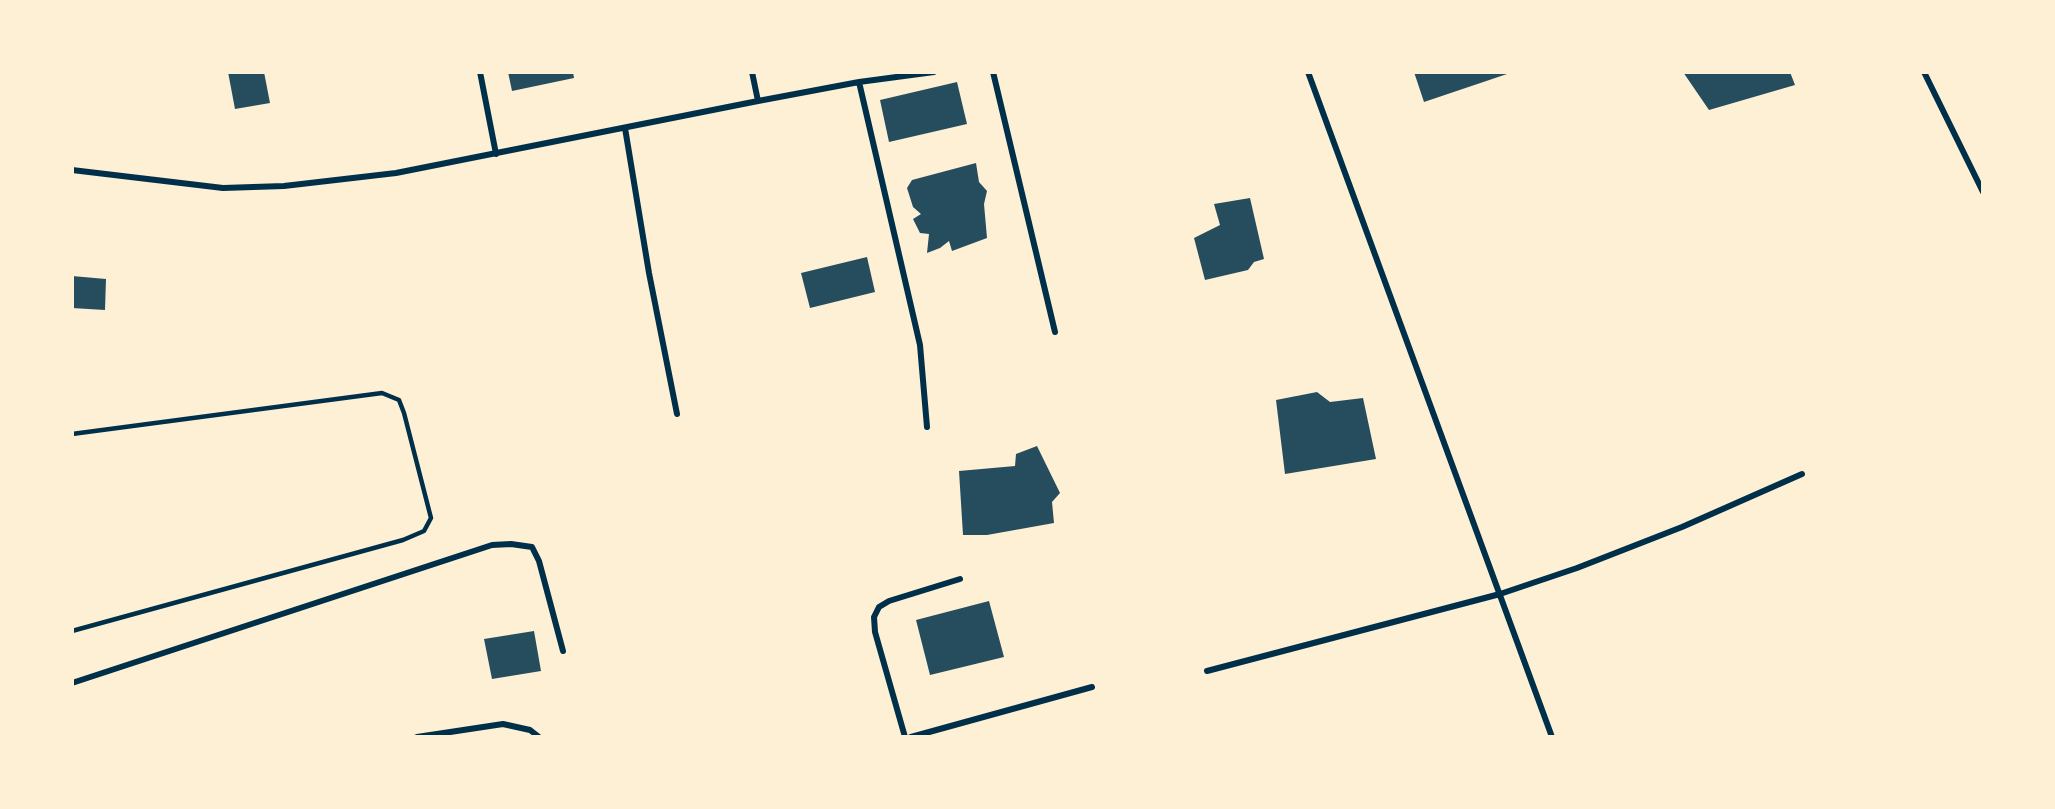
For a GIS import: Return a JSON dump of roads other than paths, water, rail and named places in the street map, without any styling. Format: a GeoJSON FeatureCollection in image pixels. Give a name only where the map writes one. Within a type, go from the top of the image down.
{"type":"FeatureCollection","features":[{"type":"Feature","properties":{"kind":"street"},"geometry":{"type":"LineString","coordinates":[[480,72],[496,154]]}},
{"type":"Feature","properties":{"kind":"street"},"geometry":{"type":"LineString","coordinates":[[752,72],[758,101]]}},
{"type":"Feature","properties":{"kind":"street"},"geometry":{"type":"LineString","coordinates":[[72,170],[223,188],[284,186],[396,173],[859,82],[934,72]]}},
{"type":"Feature","properties":{"kind":"street"},"geometry":{"type":"LineString","coordinates":[[993,72],[1055,332]]}},
{"type":"Feature","properties":{"kind":"street"},"geometry":{"type":"LineString","coordinates":[[1308,72],[1552,737]]}},
{"type":"Feature","properties":{"kind":"street"},"geometry":{"type":"LineString","coordinates":[[1924,72],[1983,192]]}},
{"type":"Feature","properties":{"kind":"street"},"geometry":{"type":"LineString","coordinates":[[859,82],[920,345],[927,427]]}},
{"type":"Feature","properties":{"kind":"street"},"geometry":{"type":"LineString","coordinates":[[625,128],[649,273],[677,414]]}},
{"type":"Feature","properties":{"kind":"street"},"geometry":{"type":"LineString","coordinates":[[1207,671],[1500,594],[1577,568],[1682,527],[1802,474]]}},
{"type":"Feature","properties":{"kind":"street"},"geometry":{"type":"LineString","coordinates":[[72,683],[492,545],[511,544],[532,547],[539,561],[563,651]]}},
{"type":"Feature","properties":{"kind":"street"},"geometry":{"type":"LineString","coordinates":[[905,737],[875,632],[874,617],[879,607],[889,601],[960,579]]}},
{"type":"Feature","properties":{"kind":"street"},"geometry":{"type":"LineString","coordinates":[[912,737],[1092,687]]}},
{"type":"Feature","properties":{"kind":"street"},"geometry":{"type":"LineString","coordinates":[[417,737],[503,724],[530,730],[539,737]]}},
{"type":"Feature","properties":{"kind":"lane"},"geometry":{"type":"LineString","coordinates":[[72,434],[382,393],[399,400],[404,412],[431,518],[424,531],[403,540],[72,631]]}}]}
